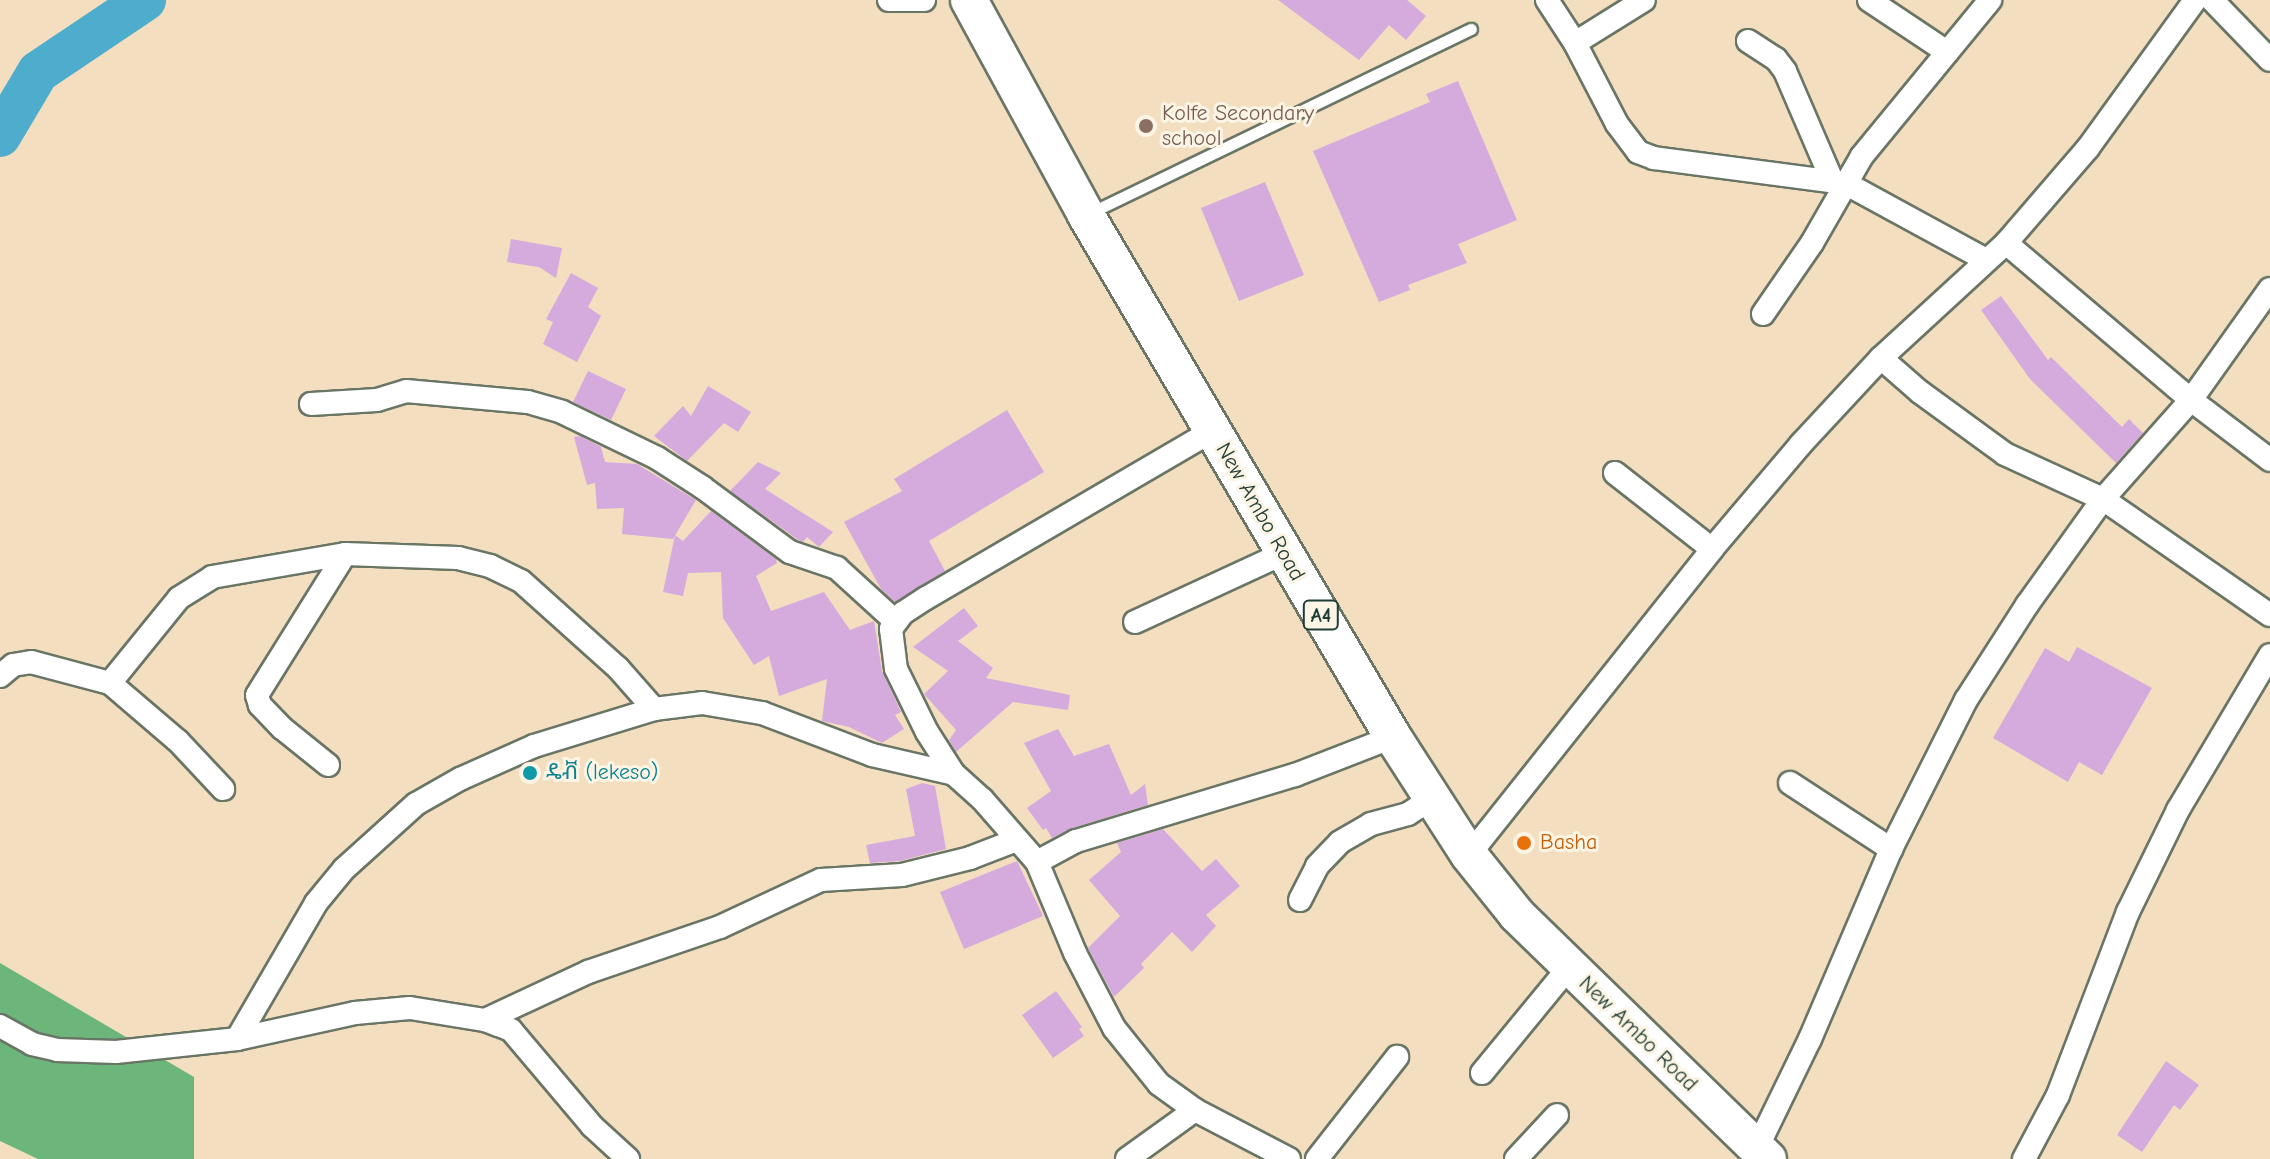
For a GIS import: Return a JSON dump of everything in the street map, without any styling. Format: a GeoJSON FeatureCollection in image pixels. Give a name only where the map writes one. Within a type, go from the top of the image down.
{"type":"FeatureCollection","features":[{"type":"Feature","properties":{"kind":"main road","name":"New Ambo Road"},"geometry":{"type":"LineString","coordinates":[[969,0],[1086,215],[1212,431],[1393,737],[1469,855],[1517,915],[1762,1154]]}},
{"type":"Feature","properties":{"kind":"street"},"geometry":{"type":"LineString","coordinates":[[889,0],[924,0]]}},
{"type":"Feature","properties":{"kind":"street"},"geometry":{"type":"LineString","coordinates":[[1547,0],[1575,43],[1617,124],[1638,152],[1654,158],[1838,182],[1986,260]]}},
{"type":"Feature","properties":{"kind":"street"},"geometry":{"type":"LineString","coordinates":[[1575,43],[1644,0]]}},
{"type":"Feature","properties":{"kind":"street"},"geometry":{"type":"LineString","coordinates":[[1869,0],[1947,52]]}},
{"type":"Feature","properties":{"kind":"street"},"geometry":{"type":"LineString","coordinates":[[1763,314],[1812,243],[1838,182],[1990,0]]}},
{"type":"Feature","properties":{"kind":"street"},"geometry":{"type":"LineString","coordinates":[[1469,855],[1712,549],[1881,358],[2006,243],[2088,148],[2198,0],[2270,60]]}},
{"type":"Feature","properties":{"kind":"street"},"geometry":{"type":"LineString","coordinates":[[1748,41],[1776,59],[1785,71],[1838,182]]}},
{"type":"Feature","properties":{"kind":"street"},"geometry":{"type":"LineString","coordinates":[[2006,243],[2191,400],[2270,460]]}},
{"type":"Feature","properties":{"kind":"street"},"geometry":{"type":"LineString","coordinates":[[1762,1154],[1891,849],[1966,700],[2027,605],[2103,499],[2191,400],[2270,289]]}},
{"type":"Feature","properties":{"kind":"street"},"geometry":{"type":"LineString","coordinates":[[1881,358],[1920,392],[2005,454],[2103,499],[2270,615]]}},
{"type":"Feature","properties":{"kind":"street"},"geometry":{"type":"LineString","coordinates":[[311,404],[377,400],[406,391],[528,402],[562,412],[657,458],[790,552],[837,568],[895,621]]}},
{"type":"Feature","properties":{"kind":"street"},"geometry":{"type":"LineString","coordinates":[[1212,431],[926,598],[895,621],[891,629],[896,669],[927,732],[954,774],[982,799],[1037,862],[1075,953],[1114,1028],[1159,1084],[1195,1110],[1289,1159]]}},
{"type":"Feature","properties":{"kind":"street"},"geometry":{"type":"LineString","coordinates":[[1615,473],[1712,549]]}},
{"type":"Feature","properties":{"kind":"street"},"geometry":{"type":"LineString","coordinates":[[1135,622],[1284,553]]}},
{"type":"Feature","properties":{"kind":"street"},"geometry":{"type":"LineString","coordinates":[[328,765],[282,728],[260,705],[257,695],[345,554]]}},
{"type":"Feature","properties":{"kind":"street"},"geometry":{"type":"LineString","coordinates":[[110,683],[179,598],[212,577],[345,554],[458,558],[490,566],[521,581],[618,668],[654,709]]}},
{"type":"Feature","properties":{"kind":"street"},"geometry":{"type":"LineString","coordinates":[[2024,1159],[2058,1095],[2128,912],[2146,874],[2178,810],[2270,655]]}},
{"type":"Feature","properties":{"kind":"street"},"geometry":{"type":"LineString","coordinates":[[0,676],[13,665],[31,662],[110,683],[178,741],[223,789]]}},
{"type":"Feature","properties":{"kind":"street"},"geometry":{"type":"LineString","coordinates":[[237,1039],[316,903],[344,869],[416,804],[460,779],[534,746],[654,709],[702,703],[762,713],[872,755],[954,774]]}},
{"type":"Feature","properties":{"kind":"street"},"geometry":{"type":"LineString","coordinates":[[1037,862],[1076,841],[1295,775],[1393,737]]}},
{"type":"Feature","properties":{"kind":"street"},"geometry":{"type":"LineString","coordinates":[[1790,783],[1891,849]]}},
{"type":"Feature","properties":{"kind":"street"},"geometry":{"type":"LineString","coordinates":[[1300,900],[1317,866],[1340,842],[1371,824],[1408,814],[1431,799]]}},
{"type":"Feature","properties":{"kind":"street"},"geometry":{"type":"LineString","coordinates":[[485,1020],[588,972],[720,927],[821,880],[902,875],[970,858],[1017,840]]}},
{"type":"Feature","properties":{"kind":"street"},"geometry":{"type":"LineString","coordinates":[[1482,1073],[1569,967]]}},
{"type":"Feature","properties":{"kind":"street"},"geometry":{"type":"LineString","coordinates":[[0,1026],[32,1044],[57,1050],[116,1052],[237,1039],[355,1013],[410,1008],[485,1020],[511,1030],[592,1126],[628,1159]]}},
{"type":"Feature","properties":{"kind":"street"},"geometry":{"type":"LineString","coordinates":[[1317,1159],[1397,1057]]}},
{"type":"Feature","properties":{"kind":"street"},"geometry":{"type":"LineString","coordinates":[[1127,1159],[1195,1110]]}},
{"type":"Feature","properties":{"kind":"street"},"geometry":{"type":"LineString","coordinates":[[1516,1159],[1557,1115]]}},
{"type":"Feature","properties":{"kind":"lane"},"geometry":{"type":"LineString","coordinates":[[1086,215],[1471,29]]}},
{"type":"Feature","properties":{"kind":"green space"},"geometry":{"type":"Polygon","coordinates":[[[0,963],[194,1077],[194,1159],[38,1159],[0,1141],[0,963]]]}},
{"type":"Feature","properties":{"kind":"building"},"geometry":{"type":"Polygon","coordinates":[[[1278,0],[1407,0],[1426,16],[1406,40],[1389,25],[1359,60],[1278,0]]]}},
{"type":"Feature","properties":{"kind":"building"},"geometry":{"type":"Polygon","coordinates":[[[1458,81],[1517,220],[1458,244],[1467,263],[1408,285],[1410,290],[1379,302],[1313,151],[1430,102],[1426,94],[1458,81]]]}},
{"type":"Feature","properties":{"kind":"building"},"geometry":{"type":"Polygon","coordinates":[[[1265,182],[1304,275],[1239,301],[1201,208],[1265,182]]]}},
{"type":"Feature","properties":{"kind":"building"},"geometry":{"type":"Polygon","coordinates":[[[511,239],[562,248],[556,278],[539,267],[507,262],[511,239]]]}},
{"type":"Feature","properties":{"kind":"building"},"geometry":{"type":"Polygon","coordinates":[[[571,273],[598,288],[588,307],[601,316],[577,362],[543,344],[553,322],[546,319],[571,273]]]}},
{"type":"Feature","properties":{"kind":"building"},"geometry":{"type":"Polygon","coordinates":[[[2001,296],[2048,360],[2051,357],[2122,427],[2129,419],[2143,433],[2116,463],[2030,379],[1981,310],[2001,296]]]}},
{"type":"Feature","properties":{"kind":"building"},"geometry":{"type":"Polygon","coordinates":[[[588,371],[626,389],[611,420],[573,402],[588,371]]]}},
{"type":"Feature","properties":{"kind":"building"},"geometry":{"type":"Polygon","coordinates":[[[708,386],[751,412],[738,432],[724,423],[687,461],[654,436],[683,406],[691,416],[708,386]]]}},
{"type":"Feature","properties":{"kind":"building"},"geometry":{"type":"Polygon","coordinates":[[[1007,410],[1044,472],[929,541],[945,571],[895,602],[881,589],[844,522],[902,491],[894,479],[1007,410]]]}},
{"type":"Feature","properties":{"kind":"building"},"geometry":{"type":"Polygon","coordinates":[[[580,436],[601,447],[605,462],[637,464],[696,500],[673,539],[622,534],[624,508],[597,509],[595,483],[587,485],[574,437],[580,436]]]}},
{"type":"Feature","properties":{"kind":"building"},"geometry":{"type":"Polygon","coordinates":[[[758,462],[781,473],[765,489],[833,532],[819,547],[807,537],[803,542],[797,539],[730,491],[758,462]]]}},
{"type":"Feature","properties":{"kind":"building"},"geometry":{"type":"Polygon","coordinates":[[[711,511],[776,559],[777,563],[756,576],[771,611],[824,592],[850,630],[874,621],[882,671],[901,712],[895,715],[904,729],[882,743],[849,727],[822,721],[827,679],[779,696],[769,656],[754,665],[723,618],[721,572],[688,573],[683,596],[663,592],[675,535],[683,541],[711,511]]]}},
{"type":"Feature","properties":{"kind":"building"},"geometry":{"type":"Polygon","coordinates":[[[964,608],[978,626],[958,641],[993,668],[986,678],[1070,695],[1068,710],[1013,702],[956,752],[949,740],[956,730],[924,694],[948,671],[913,647],[964,608]]]}},
{"type":"Feature","properties":{"kind":"building"},"geometry":{"type":"Polygon","coordinates":[[[2077,647],[2152,688],[2102,775],[2079,762],[2068,782],[1993,738],[2045,648],[2069,662],[2077,647]]]}},
{"type":"Feature","properties":{"kind":"building"},"geometry":{"type":"Polygon","coordinates":[[[1058,729],[1074,756],[1109,744],[1131,795],[1145,784],[1148,805],[1072,828],[1052,838],[1027,808],[1051,791],[1024,743],[1058,729]]]}},
{"type":"Feature","properties":{"kind":"building"},"geometry":{"type":"Polygon","coordinates":[[[922,783],[935,786],[946,849],[900,861],[870,863],[866,845],[915,836],[906,789],[922,783]]]}},
{"type":"Feature","properties":{"kind":"building"},"geometry":{"type":"Polygon","coordinates":[[[1163,829],[1202,871],[1216,859],[1240,886],[1206,915],[1216,926],[1192,952],[1172,932],[1141,964],[1144,968],[1114,997],[1088,948],[1120,916],[1089,880],[1121,852],[1117,843],[1163,829]]]}},
{"type":"Feature","properties":{"kind":"building"},"geometry":{"type":"Polygon","coordinates":[[[1017,861],[1043,916],[964,949],[940,892],[1017,861]]]}},
{"type":"Feature","properties":{"kind":"building"},"geometry":{"type":"Polygon","coordinates":[[[1056,991],[1082,1027],[1079,1029],[1084,1036],[1053,1058],[1022,1015],[1056,991]]]}},
{"type":"Feature","properties":{"kind":"building"},"geometry":{"type":"Polygon","coordinates":[[[2166,1061],[2199,1085],[2180,1110],[2174,1105],[2142,1152],[2117,1135],[2166,1061]]]}},
{"type":"Feature","properties":{"kind":"waterway"},"geometry":{"type":"LineString","coordinates":[[0,136],[38,72],[145,0]]}},
{"type":"Feature","properties":{"kind":"place","name":"Kolfe Secondary school"},"geometry":{"type":"Point","coordinates":[1146,126]}},
{"type":"Feature","properties":{"kind":"place","name":"ዴቭ (lekeso)"},"geometry":{"type":"Point","coordinates":[530,773]}},
{"type":"Feature","properties":{"kind":"place","name":"Basha"},"geometry":{"type":"Point","coordinates":[1524,843]}}]}
